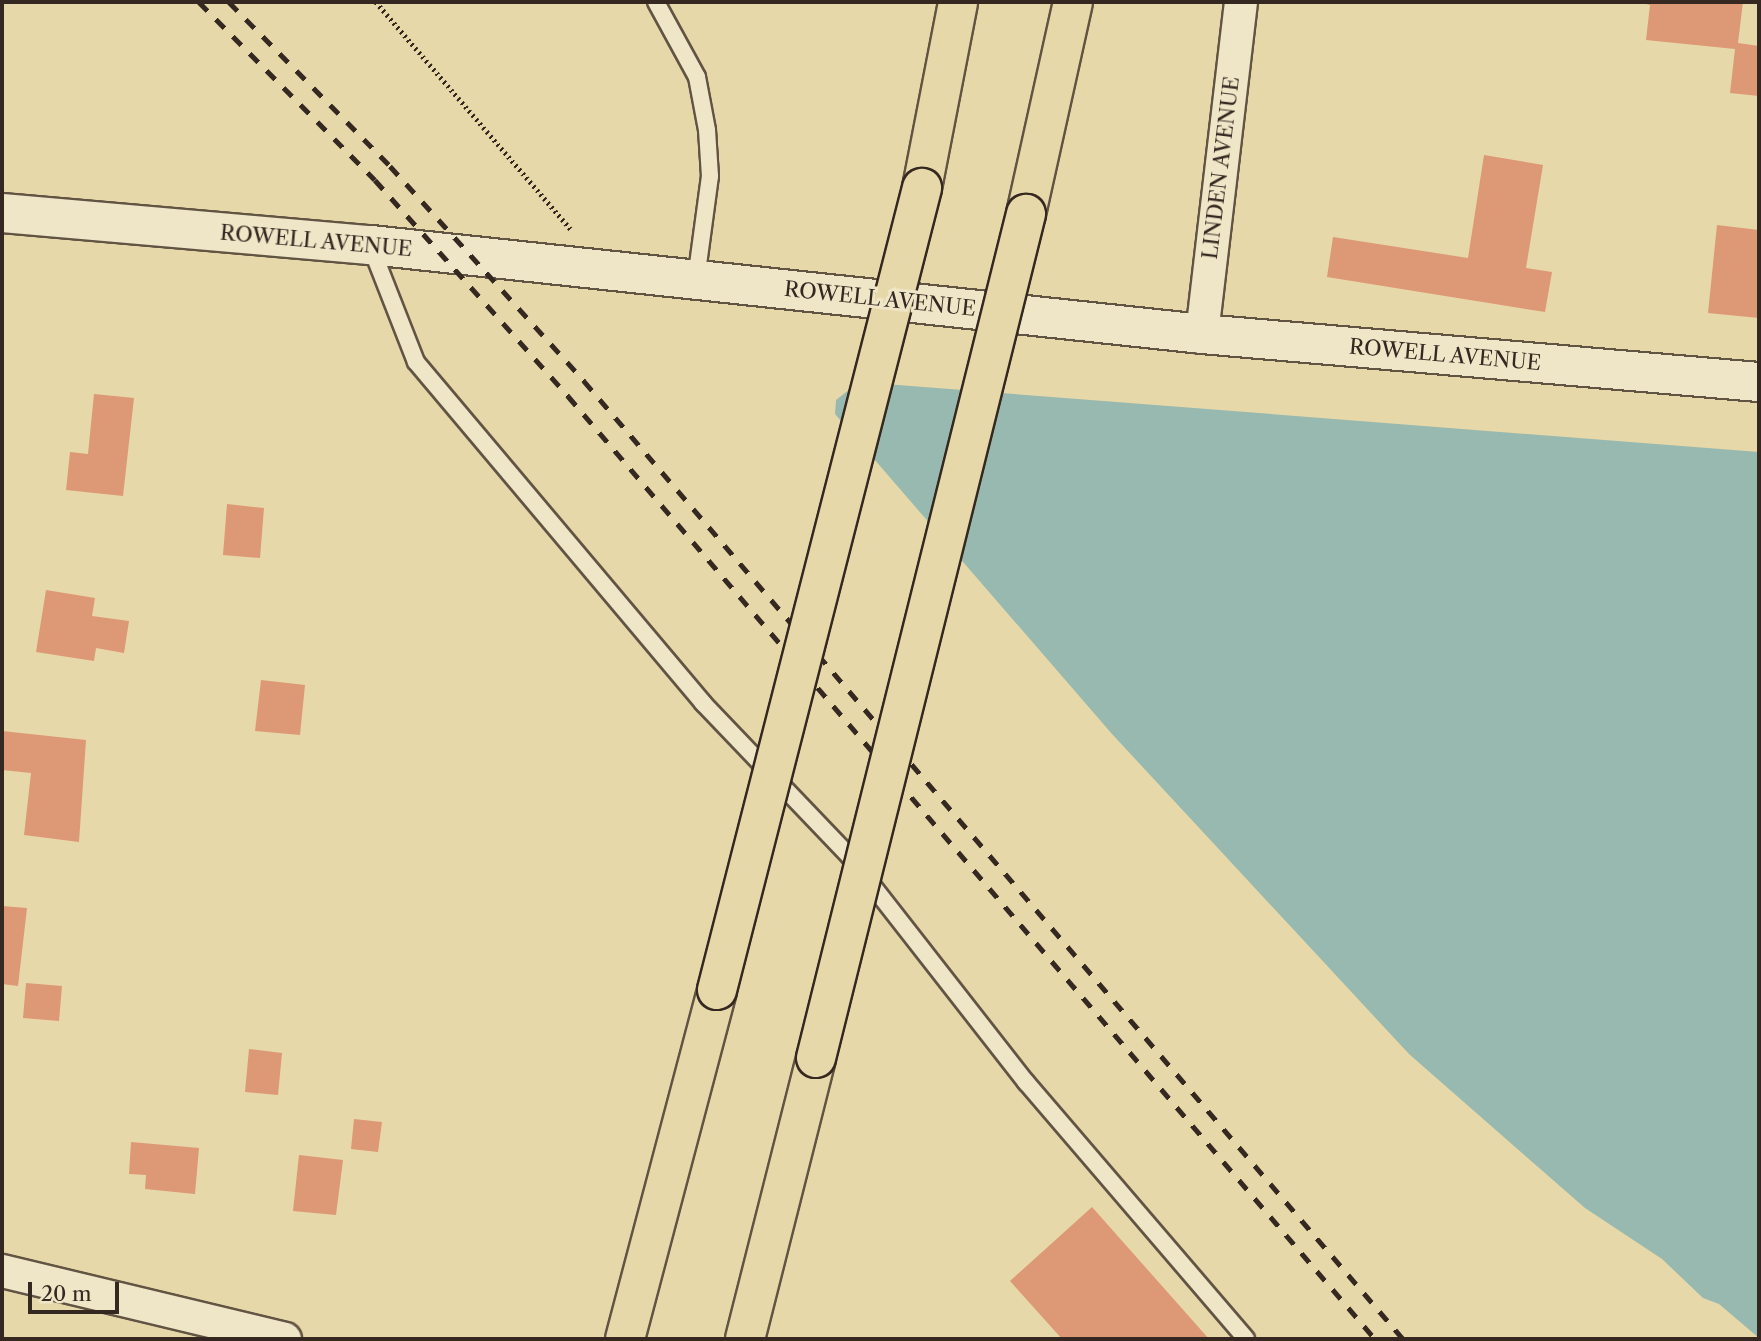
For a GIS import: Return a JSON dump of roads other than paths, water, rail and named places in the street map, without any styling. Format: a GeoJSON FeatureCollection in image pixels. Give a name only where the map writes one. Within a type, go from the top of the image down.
{"type":"FeatureCollection","features":[{"type":"Feature","properties":{"kind":"highway"},"geometry":{"type":"LineString","coordinates":[[625,1339],[922,188],[958,2]]}},
{"type":"Feature","properties":{"kind":"highway"},"geometry":{"type":"LineString","coordinates":[[745,1339],[1026,214],[1073,2]]}},
{"type":"Feature","properties":{"kind":"street","name":"LINDEN AVENUE"},"geometry":{"type":"LineString","coordinates":[[1202,334],[1241,2]]}},
{"type":"Feature","properties":{"kind":"street","name":"ROWELL AVENUE"},"geometry":{"type":"LineString","coordinates":[[2,213],[371,245],[588,271],[1202,334],[1759,382]]}},
{"type":"Feature","properties":{"kind":"street"},"geometry":{"type":"LineString","coordinates":[[2,1271],[285,1339]]}},
{"type":"Feature","properties":{"kind":"lane"},"geometry":{"type":"LineString","coordinates":[[656,2],[697,77],[707,130],[710,176],[696,280]]}},
{"type":"Feature","properties":{"kind":"lane"},"geometry":{"type":"LineString","coordinates":[[371,245],[416,362],[703,703],[850,857],[1026,1082],[1246,1339]]}},
{"type":"Feature","properties":{"kind":"water"},"geometry":{"type":"Polygon","coordinates":[[[859,382],[1759,452],[1759,1338],[1719,1304],[1703,1298],[1662,1259],[1585,1208],[1409,1054],[1112,734],[835,414],[836,400],[859,382]]]}},
{"type":"Feature","properties":{"kind":"railway"},"geometry":{"type":"LineString","coordinates":[[199,2],[375,180],[568,396],[1375,1339]]}},
{"type":"Feature","properties":{"kind":"railway"},"geometry":{"type":"LineString","coordinates":[[229,2],[390,166],[584,381],[1403,1339]]}}]}
